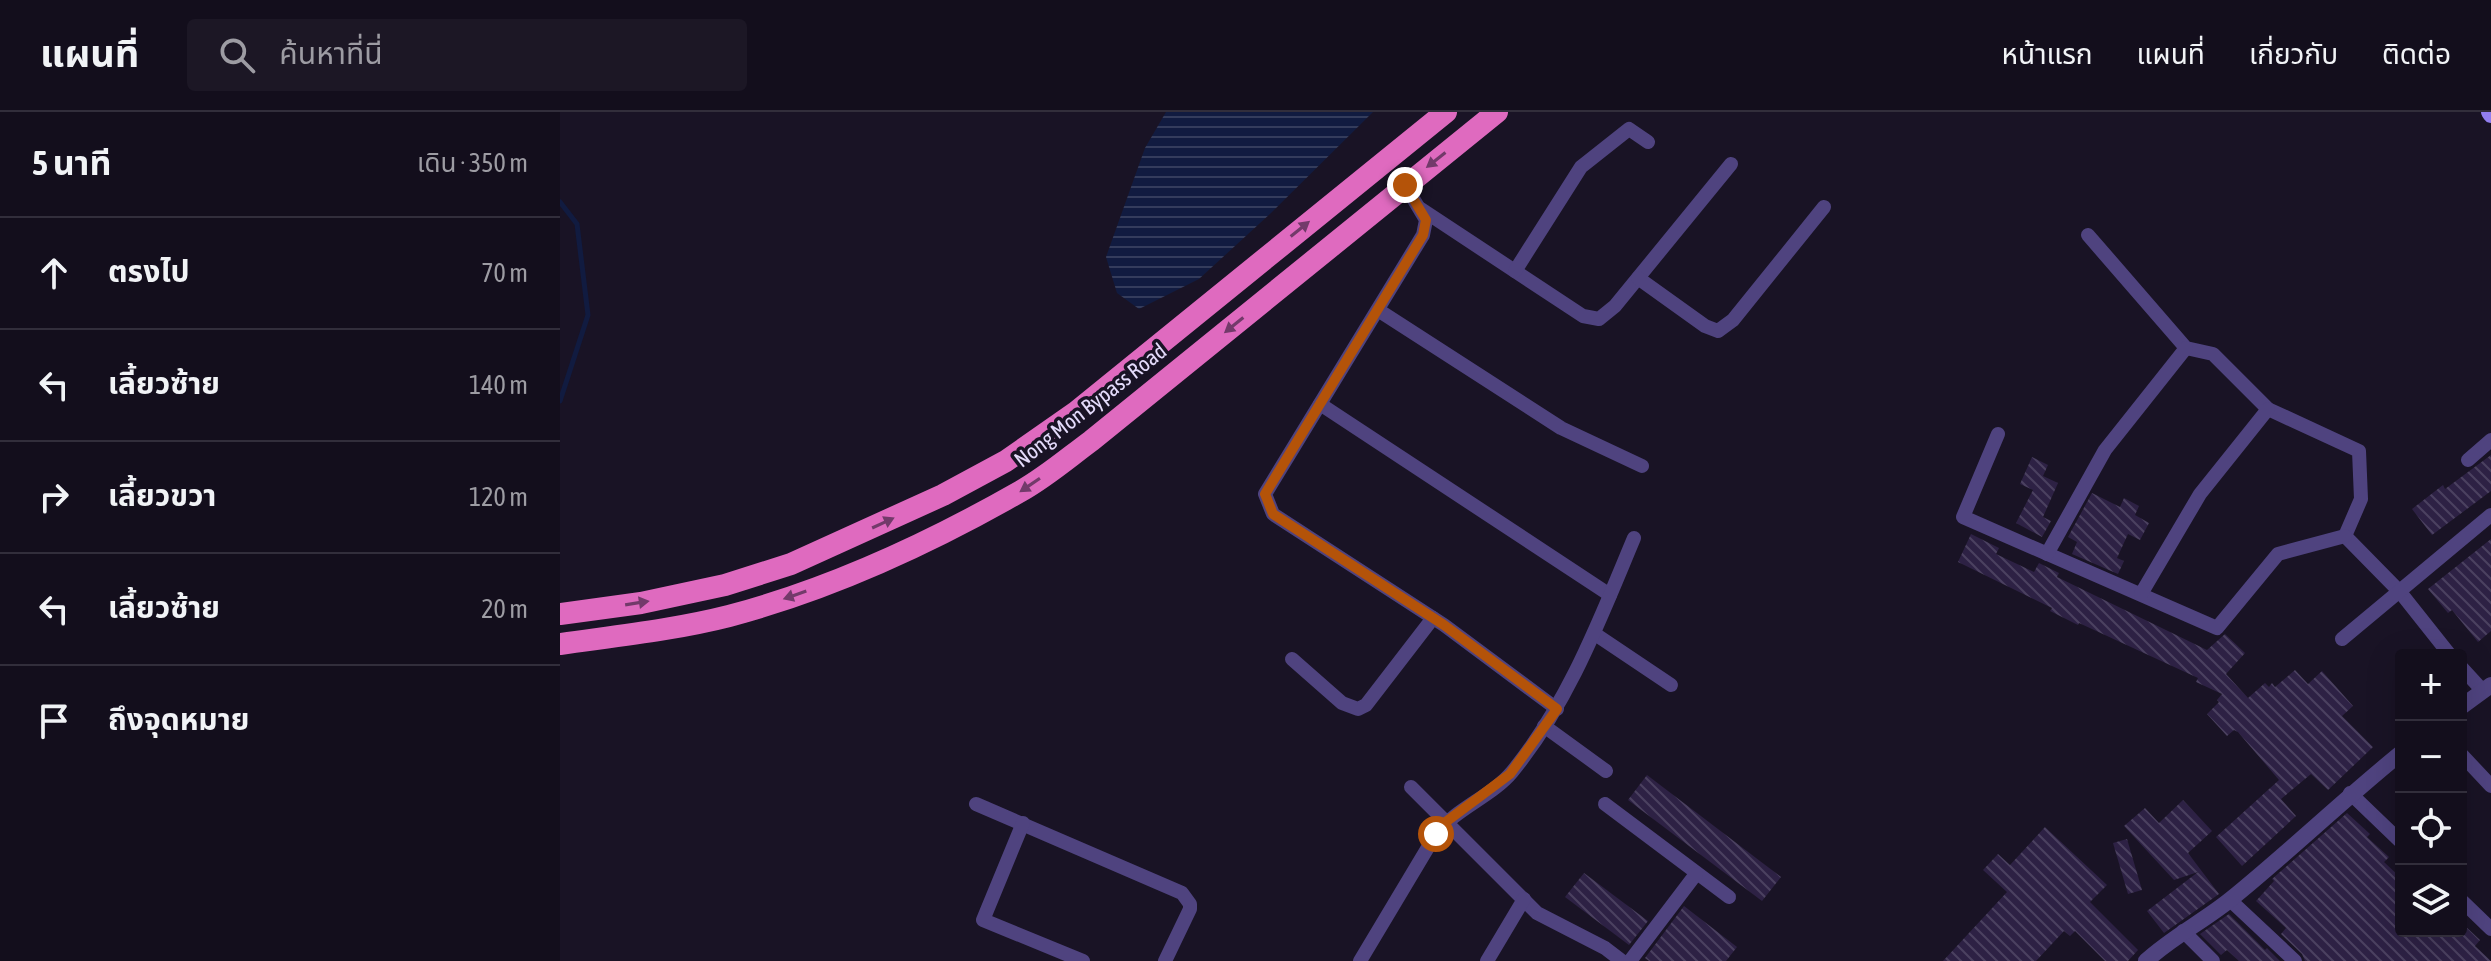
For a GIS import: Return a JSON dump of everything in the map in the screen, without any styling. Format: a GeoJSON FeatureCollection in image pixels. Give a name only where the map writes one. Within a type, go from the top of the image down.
{"type":"FeatureCollection","features":[{"type":"Feature","properties":{"kind":"highway","name":"Nong Mon Bypass Road"},"geometry":{"type":"LineString","coordinates":[[560,614],[641,603],[725,585],[791,564],[943,495],[1006,461],[1076,412],[1446,112]]}},
{"type":"Feature","properties":{"kind":"highway","name":"Nong Mon Bypass Road"},"geometry":{"type":"LineString","coordinates":[[560,644],[647,632],[728,616],[799,594],[871,565],[1024,489],[1091,441],[1497,112]]}},
{"type":"Feature","properties":{"kind":"street"},"geometry":{"type":"LineString","coordinates":[[1515,271],[1581,167],[1629,129],[1648,142]]}},
{"type":"Feature","properties":{"kind":"street"},"geometry":{"type":"LineString","coordinates":[[1418,207],[1592,320],[1606,315],[1731,164]]}},
{"type":"Feature","properties":{"kind":"street"},"geometry":{"type":"LineString","coordinates":[[1405,185],[1426,220],[1423,235],[1265,494],[1273,514],[1433,618],[1557,709]]}},
{"type":"Feature","properties":{"kind":"street"},"geometry":{"type":"LineString","coordinates":[[1638,278],[1705,326],[1718,331],[1733,320],[1824,207]]}},
{"type":"Feature","properties":{"kind":"street"},"geometry":{"type":"LineString","coordinates":[[2088,235],[2186,348],[2213,354],[2268,409],[2359,451],[2361,499],[2345,536]]}},
{"type":"Feature","properties":{"kind":"street"},"geometry":{"type":"LineString","coordinates":[[1378,310],[1561,428],[1642,466]]}},
{"type":"Feature","properties":{"kind":"street"},"geometry":{"type":"LineString","coordinates":[[2047,554],[2105,450],[2186,348]]}},
{"type":"Feature","properties":{"kind":"street"},"geometry":{"type":"LineString","coordinates":[[1320,404],[1610,595]]}},
{"type":"Feature","properties":{"kind":"street"},"geometry":{"type":"LineString","coordinates":[[2141,594],[2200,494],[2268,409]]}},
{"type":"Feature","properties":{"kind":"street"},"geometry":{"type":"LineString","coordinates":[[1998,434],[1963,517],[2217,628],[2278,554],[2345,536]]}},
{"type":"Feature","properties":{"kind":"street"},"geometry":{"type":"LineString","coordinates":[[2468,460],[2491,440]]}},
{"type":"Feature","properties":{"kind":"street"},"geometry":{"type":"LineString","coordinates":[[2342,639],[2491,515]]}},
{"type":"Feature","properties":{"kind":"street"},"geometry":{"type":"LineString","coordinates":[[2345,536],[2400,592],[2445,649]]}},
{"type":"Feature","properties":{"kind":"street"},"geometry":{"type":"LineString","coordinates":[[1360,961],[1436,834],[1447,821],[1510,774],[1557,709],[1595,634],[1634,538]]}},
{"type":"Feature","properties":{"kind":"street"},"geometry":{"type":"LineString","coordinates":[[1292,659],[1342,703],[1358,709],[1366,705],[1433,618]]}},
{"type":"Feature","properties":{"kind":"street"},"geometry":{"type":"LineString","coordinates":[[1595,634],[1671,685]]}},
{"type":"Feature","properties":{"kind":"street"},"geometry":{"type":"LineString","coordinates":[[2467,672],[2487,688],[2467,703]]}},
{"type":"Feature","properties":{"kind":"street"},"geometry":{"type":"LineString","coordinates":[[1544,726],[1606,771]]}},
{"type":"Feature","properties":{"kind":"street"},"geometry":{"type":"LineString","coordinates":[[2146,961],[2183,931],[2230,900],[2350,793],[2395,758]]}},
{"type":"Feature","properties":{"kind":"street"},"geometry":{"type":"LineString","coordinates":[[2467,760],[2491,786]]}},
{"type":"Feature","properties":{"kind":"street"},"geometry":{"type":"LineString","coordinates":[[1411,787],[1537,913],[1605,948],[1622,961]]}},
{"type":"Feature","properties":{"kind":"street"},"geometry":{"type":"LineString","coordinates":[[2350,793],[2395,836]]}},
{"type":"Feature","properties":{"kind":"street"},"geometry":{"type":"LineString","coordinates":[[976,804],[1187,897],[1190,909],[1165,961]]}},
{"type":"Feature","properties":{"kind":"street"},"geometry":{"type":"LineString","coordinates":[[1605,804],[1729,897]]}},
{"type":"Feature","properties":{"kind":"street"},"geometry":{"type":"LineString","coordinates":[[1023,823],[983,920],[1083,961]]}},
{"type":"Feature","properties":{"kind":"street"},"geometry":{"type":"LineString","coordinates":[[1630,961],[1696,874]]}},
{"type":"Feature","properties":{"kind":"street"},"geometry":{"type":"LineString","coordinates":[[1487,961],[1524,899]]}},
{"type":"Feature","properties":{"kind":"street"},"geometry":{"type":"LineString","coordinates":[[2230,900],[2295,961]]}},
{"type":"Feature","properties":{"kind":"street"},"geometry":{"type":"LineString","coordinates":[[2467,906],[2491,929]]}},
{"type":"Feature","properties":{"kind":"street"},"geometry":{"type":"LineString","coordinates":[[2183,931],[2213,961]]}},
{"type":"Feature","properties":{"kind":"water"},"geometry":{"type":"Polygon","coordinates":[[[1166,112],[1373,112],[1199,279],[1139,309],[1117,293],[1106,257],[1145,148],[1166,112]]]}},
{"type":"Feature","properties":{"kind":"building"},"geometry":{"type":"Polygon","coordinates":[[[2491,455],[2491,491],[2432,535],[2412,509],[2491,455]]]}},
{"type":"Feature","properties":{"kind":"building"},"geometry":{"type":"Polygon","coordinates":[[[2032,457],[2048,465],[2043,476],[2058,483],[2043,517],[2051,521],[2042,537],[2016,523],[2033,490],[2020,484],[2032,457]]]}},
{"type":"Feature","properties":{"kind":"building"},"geometry":{"type":"Polygon","coordinates":[[[2092,493],[2120,507],[2124,498],[2139,506],[2135,515],[2149,523],[2140,540],[2128,534],[2117,558],[2124,561],[2118,574],[2072,554],[2077,542],[2068,537],[2092,493]]]}},
{"type":"Feature","properties":{"kind":"building"},"geometry":{"type":"Polygon","coordinates":[[[1971,534],[1999,548],[1996,554],[2034,572],[2039,563],[2059,573],[2057,577],[2207,650],[2225,634],[2245,653],[2226,674],[2248,698],[2265,683],[2269,687],[2272,683],[2275,687],[2295,670],[2308,684],[2322,671],[2353,706],[2342,716],[2373,747],[2328,790],[2311,774],[2281,799],[2296,816],[2242,866],[2216,837],[2279,780],[2238,732],[2234,730],[2227,736],[2207,714],[2222,694],[2196,682],[2198,678],[2078,625],[2050,611],[2052,608],[1958,562],[1971,534]]]}},
{"type":"Feature","properties":{"kind":"building"},"geometry":{"type":"Polygon","coordinates":[[[2491,539],[2491,631],[2478,642],[2452,610],[2448,613],[2428,589],[2491,539]]]}},
{"type":"Feature","properties":{"kind":"building"},"geometry":{"type":"Polygon","coordinates":[[[1647,775],[1781,877],[1762,901],[1628,800],[1647,775]]]}},
{"type":"Feature","properties":{"kind":"building"},"geometry":{"type":"Polygon","coordinates":[[[2183,800],[2212,831],[2188,853],[2219,894],[2164,933],[2147,911],[2198,872],[2174,880],[2124,826],[2145,808],[2159,823],[2183,800]]]}},
{"type":"Feature","properties":{"kind":"building"},"geometry":{"type":"Polygon","coordinates":[[[2347,813],[2389,857],[2384,862],[2395,872],[2395,937],[2467,937],[2467,928],[2480,940],[2475,946],[2491,961],[2305,961],[2302,954],[2281,934],[2286,928],[2256,901],[2274,881],[2272,879],[2347,813]]]}},
{"type":"Feature","properties":{"kind":"building"},"geometry":{"type":"Polygon","coordinates":[[[2045,827],[2107,885],[2090,902],[2138,950],[2128,961],[2105,961],[2075,931],[2070,936],[2064,931],[2036,961],[1943,961],[2007,892],[1983,870],[1998,854],[2010,865],[2045,827]]]}},
{"type":"Feature","properties":{"kind":"building"},"geometry":{"type":"Polygon","coordinates":[[[2127,839],[2142,890],[2128,894],[2113,843],[2127,839]]]}},
{"type":"Feature","properties":{"kind":"building"},"geometry":{"type":"Polygon","coordinates":[[[1584,873],[1648,921],[1629,945],[1565,897],[1584,873]]]}},
{"type":"Feature","properties":{"kind":"building"},"geometry":{"type":"Polygon","coordinates":[[[1684,906],[1737,947],[1726,961],[1649,961],[1645,958],[1684,906]]]}},
{"type":"Feature","properties":{"kind":"building"},"geometry":{"type":"Polygon","coordinates":[[[2229,914],[2280,961],[2239,961],[2227,950],[2221,955],[2200,934],[2229,914]]]}},
{"type":"Feature","properties":{"kind":"waterway"},"geometry":{"type":"LineString","coordinates":[[560,202],[577,224],[588,315],[560,401]]}},
{"type":"Feature","properties":{"kind":"route"},"geometry":{"type":"LineString","coordinates":[[1405,185],[1426,220],[1423,235],[1265,494],[1273,514],[1444,625],[1557,709],[1510,774],[1447,821],[1436,834]]}}]}
